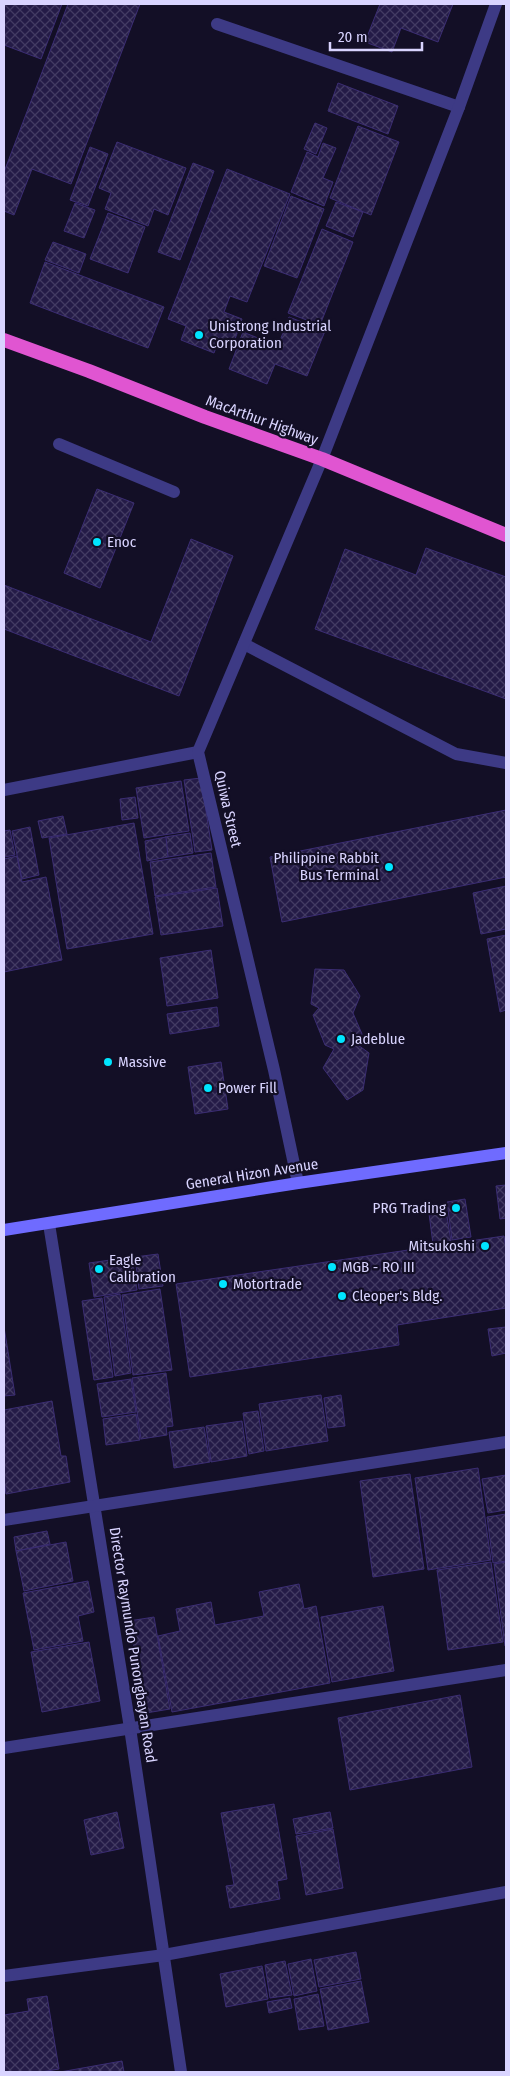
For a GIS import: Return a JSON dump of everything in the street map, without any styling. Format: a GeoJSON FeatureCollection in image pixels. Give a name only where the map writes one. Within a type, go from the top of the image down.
{"type":"FeatureCollection","features":[{"type":"Feature","properties":{"kind":"highway","name":"MacArthur Highway"},"geometry":{"type":"LineString","coordinates":[[4,340],[205,417],[322,459],[506,535]]}},
{"type":"Feature","properties":{"kind":"main road","name":"General Hizon Avenue"},"geometry":{"type":"LineString","coordinates":[[4,1230],[298,1183],[506,1153]]}},
{"type":"Feature","properties":{"kind":"street"},"geometry":{"type":"LineString","coordinates":[[4,790],[198,752],[322,459],[459,107],[496,4]]}},
{"type":"Feature","properties":{"kind":"street"},"geometry":{"type":"LineString","coordinates":[[217,24],[459,107]]}},
{"type":"Feature","properties":{"kind":"street"},"geometry":{"type":"LineString","coordinates":[[59,444],[174,492]]}},
{"type":"Feature","properties":{"kind":"street"},"geometry":{"type":"LineString","coordinates":[[244,644],[456,754],[506,763]]}},
{"type":"Feature","properties":{"kind":"street","name":"Quiwa Street"},"geometry":{"type":"LineString","coordinates":[[198,752],[274,1070],[298,1183]]}},
{"type":"Feature","properties":{"kind":"street","name":"Director Raymundo Punongbayan Road"},"geometry":{"type":"LineString","coordinates":[[49,1224],[130,1728],[181,2072]]}},
{"type":"Feature","properties":{"kind":"street"},"geometry":{"type":"LineString","coordinates":[[4,1520],[506,1442]]}},
{"type":"Feature","properties":{"kind":"street"},"geometry":{"type":"LineString","coordinates":[[4,1748],[506,1670]]}},
{"type":"Feature","properties":{"kind":"street"},"geometry":{"type":"LineString","coordinates":[[4,1976],[164,1955],[506,1892]]}},
{"type":"Feature","properties":{"kind":"building"},"geometry":{"type":"Polygon","coordinates":[[[4,4],[62,4],[41,59],[4,45],[4,4]]]}},
{"type":"Feature","properties":{"kind":"building"},"geometry":{"type":"Polygon","coordinates":[[[68,4],[140,4],[71,184],[32,169],[14,215],[4,211],[4,172],[68,4]]]}},
{"type":"Feature","properties":{"kind":"building"},"geometry":{"type":"Polygon","coordinates":[[[380,4],[453,4],[438,42],[401,28],[392,52],[365,42],[380,4]]]}},
{"type":"Feature","properties":{"kind":"building"},"geometry":{"type":"Polygon","coordinates":[[[338,83],[398,106],[388,134],[328,111],[338,83]]]}},
{"type":"Feature","properties":{"kind":"building"},"geometry":{"type":"Polygon","coordinates":[[[315,123],[327,128],[316,154],[304,149],[315,123]]]}},
{"type":"Feature","properties":{"kind":"building"},"geometry":{"type":"Polygon","coordinates":[[[358,126],[399,142],[371,215],[330,198],[358,126]]]}},
{"type":"Feature","properties":{"kind":"building"},"geometry":{"type":"Polygon","coordinates":[[[117,142],[186,168],[168,215],[154,209],[148,226],[105,209],[111,193],[99,188],[117,142]]]}},
{"type":"Feature","properties":{"kind":"building"},"geometry":{"type":"Polygon","coordinates":[[[323,143],[336,148],[323,178],[333,182],[324,206],[291,192],[307,152],[318,157],[323,143]]]}},
{"type":"Feature","properties":{"kind":"building"},"geometry":{"type":"Polygon","coordinates":[[[90,147],[108,154],[88,206],[70,200],[90,147]]]}},
{"type":"Feature","properties":{"kind":"building"},"geometry":{"type":"Polygon","coordinates":[[[193,163],[214,171],[180,260],[158,252],[193,163]]]}},
{"type":"Feature","properties":{"kind":"building"},"geometry":{"type":"Polygon","coordinates":[[[227,169],[290,194],[247,302],[230,296],[224,312],[242,319],[233,345],[219,339],[214,353],[181,340],[186,326],[168,319],[227,169]]]}},
{"type":"Feature","properties":{"kind":"building"},"geometry":{"type":"Polygon","coordinates":[[[291,196],[324,209],[297,278],[264,266],[291,196]]]}},
{"type":"Feature","properties":{"kind":"building"},"geometry":{"type":"Polygon","coordinates":[[[336,202],[363,212],[353,237],[326,226],[336,202]]]}},
{"type":"Feature","properties":{"kind":"building"},"geometry":{"type":"Polygon","coordinates":[[[75,203],[95,210],[84,238],[64,231],[75,203]]]}},
{"type":"Feature","properties":{"kind":"building"},"geometry":{"type":"Polygon","coordinates":[[[108,213],[145,227],[128,273],[90,259],[108,213]]]}},
{"type":"Feature","properties":{"kind":"building"},"geometry":{"type":"Polygon","coordinates":[[[322,229],[353,242],[320,325],[288,313],[322,229]]]}},
{"type":"Feature","properties":{"kind":"building"},"geometry":{"type":"Polygon","coordinates":[[[53,242],[86,254],[79,273],[45,260],[53,242]]]}},
{"type":"Feature","properties":{"kind":"building"},"geometry":{"type":"Polygon","coordinates":[[[45,262],[164,307],[148,348],[30,303],[45,262]]]}},
{"type":"Feature","properties":{"kind":"building"},"geometry":{"type":"Polygon","coordinates":[[[289,317],[325,331],[307,376],[275,364],[267,384],[229,369],[243,332],[278,346],[289,317]]]}},
{"type":"Feature","properties":{"kind":"building"},"geometry":{"type":"Polygon","coordinates":[[[97,489],[134,503],[100,588],[64,573],[97,489]]]}},
{"type":"Feature","properties":{"kind":"building"},"geometry":{"type":"Polygon","coordinates":[[[191,539],[233,556],[179,696],[4,629],[4,585],[151,642],[191,539]]]}},
{"type":"Feature","properties":{"kind":"building"},"geometry":{"type":"Polygon","coordinates":[[[426,548],[506,577],[506,699],[315,629],[345,549],[416,575],[426,548]]]}},
{"type":"Feature","properties":{"kind":"building"},"geometry":{"type":"Polygon","coordinates":[[[201,778],[212,850],[195,852],[184,780],[201,778]]]}},
{"type":"Feature","properties":{"kind":"building"},"geometry":{"type":"Polygon","coordinates":[[[181,781],[189,831],[144,838],[136,788],[181,781]]]}},
{"type":"Feature","properties":{"kind":"building"},"geometry":{"type":"Polygon","coordinates":[[[135,797],[138,818],[122,820],[120,799],[135,797]]]}},
{"type":"Feature","properties":{"kind":"building","name":"Philippine Rabbit Bus Terminal"},"geometry":{"type":"Polygon","coordinates":[[[506,810],[506,877],[282,922],[270,857],[506,810]]]}},
{"type":"Feature","properties":{"kind":"building"},"geometry":{"type":"Polygon","coordinates":[[[63,816],[67,834],[42,838],[38,821],[63,816]]]}},
{"type":"Feature","properties":{"kind":"building"},"geometry":{"type":"Polygon","coordinates":[[[134,823],[153,934],[67,949],[49,838],[134,823]]]}},
{"type":"Feature","properties":{"kind":"building"},"geometry":{"type":"Polygon","coordinates":[[[30,827],[39,875],[22,879],[12,831],[30,827]]]}},
{"type":"Feature","properties":{"kind":"building"},"geometry":{"type":"Polygon","coordinates":[[[10,830],[15,855],[4,857],[4,831],[10,830]]]}},
{"type":"Feature","properties":{"kind":"building"},"geometry":{"type":"Polygon","coordinates":[[[190,833],[193,853],[168,857],[165,837],[190,833]]]}},
{"type":"Feature","properties":{"kind":"building"},"geometry":{"type":"Polygon","coordinates":[[[166,837],[168,857],[147,861],[145,841],[166,837]]]}},
{"type":"Feature","properties":{"kind":"building"},"geometry":{"type":"Polygon","coordinates":[[[211,853],[216,887],[155,896],[150,862],[211,853]]]}},
{"type":"Feature","properties":{"kind":"building"},"geometry":{"type":"Polygon","coordinates":[[[17,856],[22,882],[46,877],[62,960],[4,972],[4,859],[17,856]]]}},
{"type":"Feature","properties":{"kind":"building"},"geometry":{"type":"Polygon","coordinates":[[[506,886],[506,929],[481,934],[473,893],[506,886]]]}},
{"type":"Feature","properties":{"kind":"building"},"geometry":{"type":"Polygon","coordinates":[[[217,888],[223,926],[161,935],[155,897],[217,888]]]}},
{"type":"Feature","properties":{"kind":"building"},"geometry":{"type":"Polygon","coordinates":[[[506,935],[506,1010],[500,1012],[487,939],[506,935]]]}},
{"type":"Feature","properties":{"kind":"building"},"geometry":{"type":"Polygon","coordinates":[[[211,950],[218,998],[167,1006],[160,958],[211,950]]]}},
{"type":"Feature","properties":{"kind":"building","name":"Jadeblue"},"geometry":{"type":"Polygon","coordinates":[[[315,969],[344,970],[360,996],[353,1013],[362,1034],[358,1045],[369,1053],[363,1090],[347,1100],[323,1068],[334,1049],[325,1045],[313,1015],[319,1008],[311,1004],[315,969]]]}},
{"type":"Feature","properties":{"kind":"building"},"geometry":{"type":"Polygon","coordinates":[[[217,1007],[219,1026],[170,1034],[167,1014],[217,1007]]]}},
{"type":"Feature","properties":{"kind":"building","name":"Power Fill"},"geometry":{"type":"Polygon","coordinates":[[[221,1062],[228,1109],[195,1114],[188,1067],[221,1062]]]}},
{"type":"Feature","properties":{"kind":"building"},"geometry":{"type":"Polygon","coordinates":[[[506,1185],[506,1218],[500,1219],[496,1186],[506,1185]]]}},
{"type":"Feature","properties":{"kind":"building"},"geometry":{"type":"Polygon","coordinates":[[[465,1199],[471,1237],[452,1240],[447,1202],[465,1199]]]}},
{"type":"Feature","properties":{"kind":"building"},"geometry":{"type":"Polygon","coordinates":[[[445,1204],[451,1241],[433,1244],[428,1206],[445,1204]]]}},
{"type":"Feature","properties":{"kind":"building","name":"Cleoper's Bldg."},"geometry":{"type":"Polygon","coordinates":[[[504,1236],[506,1249],[506,1308],[397,1325],[399,1345],[190,1377],[176,1284],[504,1236]]]}},
{"type":"Feature","properties":{"kind":"building"},"geometry":{"type":"Polygon","coordinates":[[[158,1254],[163,1286],[139,1289],[135,1257],[158,1254]]]}},
{"type":"Feature","properties":{"kind":"building"},"geometry":{"type":"Polygon","coordinates":[[[132,1257],[137,1290],[94,1297],[89,1263],[132,1257]]]}},
{"type":"Feature","properties":{"kind":"building"},"geometry":{"type":"Polygon","coordinates":[[[160,1289],[172,1370],[133,1375],[122,1295],[160,1289]]]}},
{"type":"Feature","properties":{"kind":"building"},"geometry":{"type":"Polygon","coordinates":[[[120,1294],[131,1373],[115,1376],[104,1297],[120,1294]]]}},
{"type":"Feature","properties":{"kind":"building"},"geometry":{"type":"Polygon","coordinates":[[[102,1298],[113,1377],[94,1380],[82,1301],[102,1298]]]}},
{"type":"Feature","properties":{"kind":"building"},"geometry":{"type":"Polygon","coordinates":[[[4,1327],[15,1395],[4,1396],[4,1327]]]}},
{"type":"Feature","properties":{"kind":"building"},"geometry":{"type":"Polygon","coordinates":[[[506,1327],[506,1353],[492,1356],[488,1329],[506,1327]]]}},
{"type":"Feature","properties":{"kind":"building"},"geometry":{"type":"Polygon","coordinates":[[[166,1373],[173,1426],[166,1427],[167,1435],[141,1439],[132,1378],[166,1373]]]}},
{"type":"Feature","properties":{"kind":"building"},"geometry":{"type":"Polygon","coordinates":[[[131,1379],[136,1412],[102,1417],[97,1384],[131,1379]]]}},
{"type":"Feature","properties":{"kind":"building"},"geometry":{"type":"Polygon","coordinates":[[[321,1395],[328,1441],[266,1451],[259,1404],[321,1395]]]}},
{"type":"Feature","properties":{"kind":"building"},"geometry":{"type":"Polygon","coordinates":[[[341,1395],[345,1426],[328,1428],[324,1398],[341,1395]]]}},
{"type":"Feature","properties":{"kind":"building"},"geometry":{"type":"Polygon","coordinates":[[[52,1401],[61,1456],[66,1456],[70,1482],[6,1494],[4,1480],[4,1410],[52,1401]]]}},
{"type":"Feature","properties":{"kind":"building"},"geometry":{"type":"Polygon","coordinates":[[[258,1411],[264,1451],[249,1454],[243,1413],[258,1411]]]}},
{"type":"Feature","properties":{"kind":"building"},"geometry":{"type":"Polygon","coordinates":[[[136,1414],[140,1440],[106,1445],[103,1419],[136,1414]]]}},
{"type":"Feature","properties":{"kind":"building"},"geometry":{"type":"Polygon","coordinates":[[[242,1421],[247,1456],[211,1462],[206,1426],[242,1421]]]}},
{"type":"Feature","properties":{"kind":"building"},"geometry":{"type":"Polygon","coordinates":[[[204,1427],[210,1462],[174,1468],[169,1432],[204,1427]]]}},
{"type":"Feature","properties":{"kind":"building"},"geometry":{"type":"Polygon","coordinates":[[[478,1468],[491,1560],[428,1570],[415,1478],[478,1468]]]}},
{"type":"Feature","properties":{"kind":"building"},"geometry":{"type":"Polygon","coordinates":[[[410,1474],[424,1569],[373,1577],[360,1481],[410,1474]]]}},
{"type":"Feature","properties":{"kind":"building"},"geometry":{"type":"Polygon","coordinates":[[[506,1475],[506,1510],[488,1513],[482,1479],[506,1475]]]}},
{"type":"Feature","properties":{"kind":"building"},"geometry":{"type":"Polygon","coordinates":[[[506,1514],[506,1561],[493,1563],[487,1517],[506,1514]]]}},
{"type":"Feature","properties":{"kind":"building"},"geometry":{"type":"Polygon","coordinates":[[[47,1531],[50,1544],[16,1551],[14,1537],[47,1531]]]}},
{"type":"Feature","properties":{"kind":"building"},"geometry":{"type":"Polygon","coordinates":[[[66,1542],[73,1581],[24,1591],[16,1551],[66,1542]]]}},
{"type":"Feature","properties":{"kind":"building"},"geometry":{"type":"Polygon","coordinates":[[[491,1562],[503,1642],[448,1650],[437,1570],[491,1562]]]}},
{"type":"Feature","properties":{"kind":"building"},"geometry":{"type":"Polygon","coordinates":[[[506,1562],[506,1646],[505,1646],[494,1564],[506,1562]]]}},
{"type":"Feature","properties":{"kind":"building"},"geometry":{"type":"Polygon","coordinates":[[[88,1581],[94,1612],[78,1616],[83,1641],[34,1650],[23,1593],[88,1581]]]}},
{"type":"Feature","properties":{"kind":"building"},"geometry":{"type":"Polygon","coordinates":[[[299,1584],[304,1609],[316,1606],[330,1683],[172,1712],[158,1636],[180,1631],[176,1609],[211,1602],[215,1625],[264,1616],[259,1592],[299,1584]]]}},
{"type":"Feature","properties":{"kind":"building"},"geometry":{"type":"Polygon","coordinates":[[[383,1606],[394,1671],[332,1682],[321,1617],[383,1606]]]}},
{"type":"Feature","properties":{"kind":"building"},"geometry":{"type":"Polygon","coordinates":[[[154,1617],[170,1709],[146,1713],[129,1621],[154,1617]]]}},
{"type":"Feature","properties":{"kind":"building"},"geometry":{"type":"Polygon","coordinates":[[[89,1642],[100,1701],[42,1712],[31,1652],[89,1642]]]}},
{"type":"Feature","properties":{"kind":"building"},"geometry":{"type":"Polygon","coordinates":[[[460,1695],[472,1767],[350,1790],[338,1718],[460,1695]]]}},
{"type":"Feature","properties":{"kind":"building"},"geometry":{"type":"Polygon","coordinates":[[[274,1804],[287,1879],[277,1881],[280,1899],[230,1908],[226,1886],[234,1885],[221,1813],[274,1804]]]}},
{"type":"Feature","properties":{"kind":"building"},"geometry":{"type":"Polygon","coordinates":[[[117,1812],[124,1848],[91,1855],[84,1820],[117,1812]]]}},
{"type":"Feature","properties":{"kind":"building"},"geometry":{"type":"Polygon","coordinates":[[[330,1812],[333,1828],[296,1834],[293,1819],[330,1812]]]}},
{"type":"Feature","properties":{"kind":"building"},"geometry":{"type":"Polygon","coordinates":[[[333,1829],[343,1888],[306,1895],[296,1836],[333,1829]]]}},
{"type":"Feature","properties":{"kind":"building"},"geometry":{"type":"Polygon","coordinates":[[[356,1952],[361,1979],[319,1987],[314,1960],[356,1952]]]}},
{"type":"Feature","properties":{"kind":"building"},"geometry":{"type":"Polygon","coordinates":[[[311,1959],[317,1991],[294,1996],[288,1964],[311,1959]]]}},
{"type":"Feature","properties":{"kind":"building"},"geometry":{"type":"Polygon","coordinates":[[[285,1961],[292,1995],[270,1998],[265,1965],[285,1961]]]}},
{"type":"Feature","properties":{"kind":"building"},"geometry":{"type":"Polygon","coordinates":[[[262,1966],[268,1999],[226,2007],[220,1974],[262,1966]]]}},
{"type":"Feature","properties":{"kind":"building"},"geometry":{"type":"Polygon","coordinates":[[[361,1981],[369,2022],[328,2030],[320,1989],[361,1981]]]}},
{"type":"Feature","properties":{"kind":"building"},"geometry":{"type":"Polygon","coordinates":[[[318,1994],[324,2026],[299,2030],[294,1999],[318,1994]]]}},
{"type":"Feature","properties":{"kind":"building"},"geometry":{"type":"Polygon","coordinates":[[[47,1996],[59,2069],[41,2072],[4,2072],[4,2015],[29,2011],[27,1999],[47,1996]]]}},
{"type":"Feature","properties":{"kind":"building"},"geometry":{"type":"Polygon","coordinates":[[[290,1998],[292,2008],[269,2013],[267,2002],[290,1998]]]}},
{"type":"Feature","properties":{"kind":"building"},"geometry":{"type":"Polygon","coordinates":[[[122,2061],[124,2072],[60,2072],[122,2061]]]}},
{"type":"Feature","properties":{"kind":"place","name":"Unistrong Industrial Corporation"},"geometry":{"type":"Point","coordinates":[199,335]}},
{"type":"Feature","properties":{"kind":"place","name":"Enoc"},"geometry":{"type":"Point","coordinates":[97,542]}},
{"type":"Feature","properties":{"kind":"place","name":"Philippine Rabbit Bus Terminal"},"geometry":{"type":"Point","coordinates":[389,867]}},
{"type":"Feature","properties":{"kind":"place","name":"Jadeblue"},"geometry":{"type":"Point","coordinates":[341,1039]}},
{"type":"Feature","properties":{"kind":"place","name":"Massive"},"geometry":{"type":"Point","coordinates":[108,1062]}},
{"type":"Feature","properties":{"kind":"place","name":"Power Fill"},"geometry":{"type":"Point","coordinates":[208,1088]}},
{"type":"Feature","properties":{"kind":"place","name":"PRG Trading"},"geometry":{"type":"Point","coordinates":[456,1208]}},
{"type":"Feature","properties":{"kind":"place","name":"Mitsukoshi"},"geometry":{"type":"Point","coordinates":[485,1246]}},
{"type":"Feature","properties":{"kind":"place","name":"MGB - RO III"},"geometry":{"type":"Point","coordinates":[332,1267]}},
{"type":"Feature","properties":{"kind":"place","name":"Eagle Calibration"},"geometry":{"type":"Point","coordinates":[99,1269]}},
{"type":"Feature","properties":{"kind":"place","name":"Motortrade"},"geometry":{"type":"Point","coordinates":[223,1284]}},
{"type":"Feature","properties":{"kind":"place","name":"Cleoper's Bldg."},"geometry":{"type":"Point","coordinates":[342,1296]}}]}
